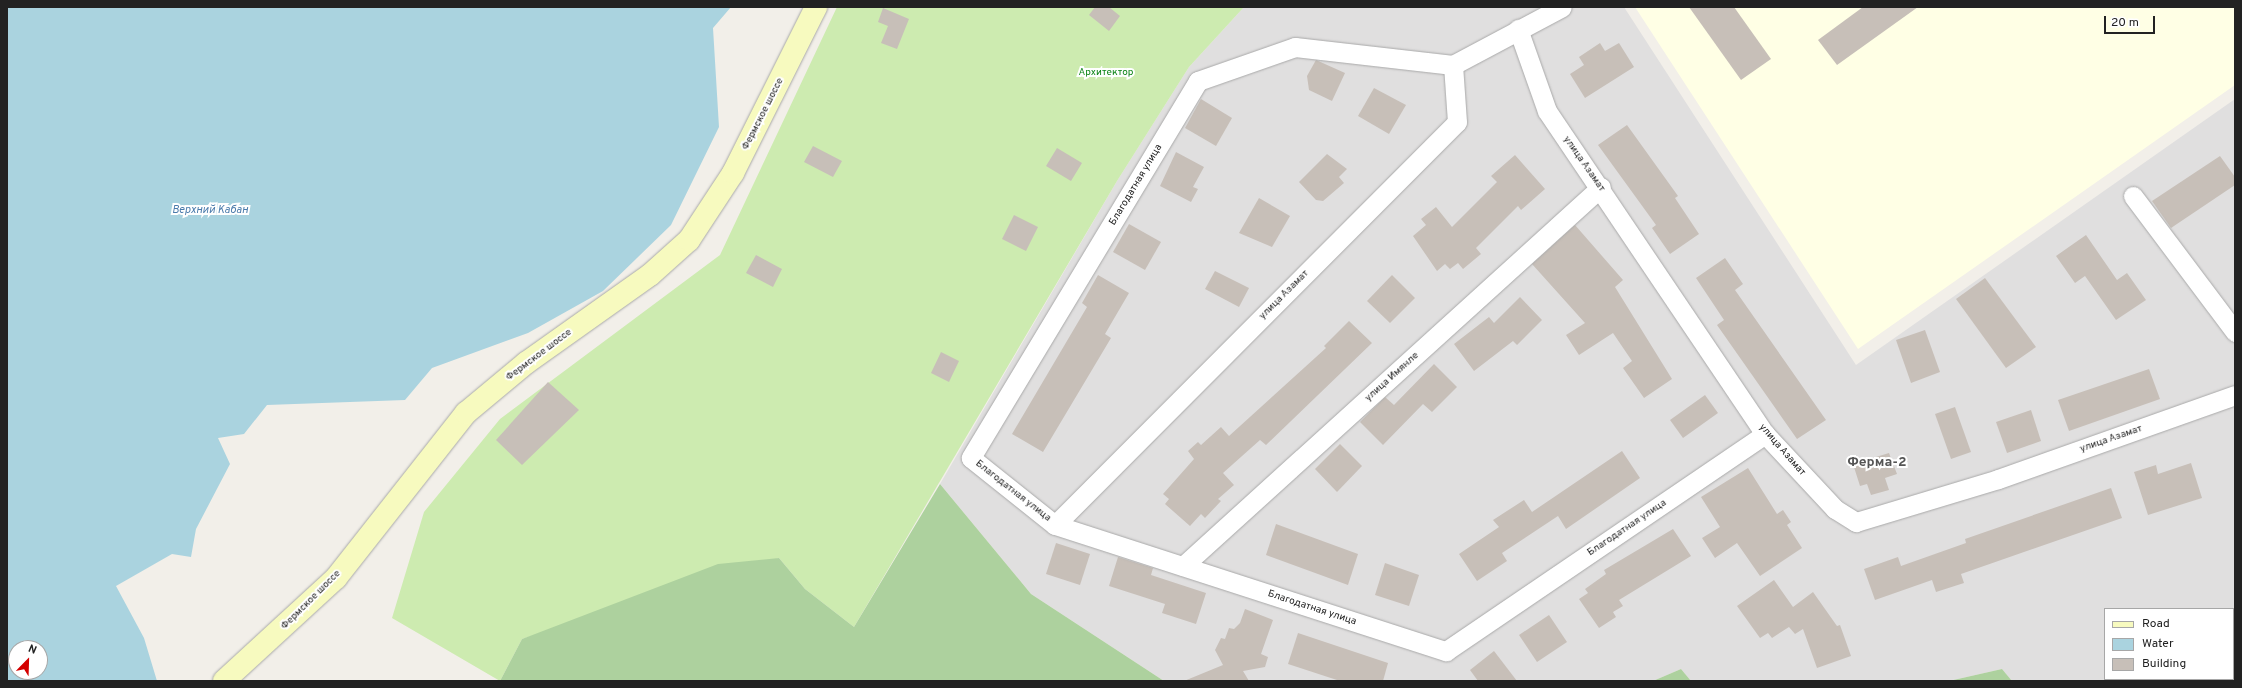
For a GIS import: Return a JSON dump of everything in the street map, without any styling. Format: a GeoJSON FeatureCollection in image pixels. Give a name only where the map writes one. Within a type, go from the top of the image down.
{"type":"FeatureCollection","features":[{"type":"Feature","properties":{"kind":"street","name":"Фермское шоссе"},"geometry":{"type":"LineString","coordinates":[[224,681],[336,578],[466,413],[526,363],[650,276],[689,240],[733,173],[816,7]]}},
{"type":"Feature","properties":{"kind":"street"},"geometry":{"type":"LineString","coordinates":[[1453,65],[1518,29],[1562,7]]}},
{"type":"Feature","properties":{"kind":"street","name":"улица Азамат"},"geometry":{"type":"LineString","coordinates":[[1518,29],[1547,111],[1601,187],[1765,434],[1835,509],[1856,522],[1998,479],[2235,395]]}},
{"type":"Feature","properties":{"kind":"street","name":"Благодатная улица"},"geometry":{"type":"LineString","coordinates":[[1453,65],[1295,47],[1198,81],[971,458],[1055,525],[1446,651],[1765,434]]}},
{"type":"Feature","properties":{"kind":"street","name":"улица Азамат"},"geometry":{"type":"LineString","coordinates":[[1055,525],[1458,122],[1453,65]]}},
{"type":"Feature","properties":{"kind":"street","name":"улица Имянле"},"geometry":{"type":"LineString","coordinates":[[1183,566],[1601,187]]}},
{"type":"Feature","properties":{"kind":"street"},"geometry":{"type":"LineString","coordinates":[[2133,196],[2235,332]]}},
{"type":"Feature","properties":{"kind":"shaded area"},"geometry":{"type":"Polygon","coordinates":[[[1244,7],[1624,7],[1856,365],[2235,99],[2235,681],[2012,681],[2002,669],[1949,681],[1691,681],[1681,669],[1653,681],[1164,681],[1031,594],[940,484],[1117,181],[1189,67],[1244,7]]]}},
{"type":"Feature","properties":{"kind":"shaded area"},"geometry":{"type":"Polygon","coordinates":[[[1635,7],[2235,7],[2235,85],[1858,349],[1635,7]]]}},
{"type":"Feature","properties":{"kind":"green space","name":"Архитектор"},"geometry":{"type":"Polygon","coordinates":[[[837,7],[1244,7],[1189,67],[1117,181],[854,627],[805,589],[779,558],[522,639],[500,681],[392,618],[424,512],[500,419],[720,255],[837,7]]]}},
{"type":"Feature","properties":{"kind":"green space"},"geometry":{"type":"Polygon","coordinates":[[[940,484],[1031,594],[1164,681],[500,681],[522,639],[718,564],[779,558],[805,589],[854,627],[940,484]]]}},
{"type":"Feature","properties":{"kind":"green space"},"geometry":{"type":"Polygon","coordinates":[[[1681,669],[1691,681],[1653,681],[1681,669]]]}},
{"type":"Feature","properties":{"kind":"green space"},"geometry":{"type":"Polygon","coordinates":[[[2002,669],[2012,681],[1949,681],[2002,669]]]}},
{"type":"Feature","properties":{"kind":"water","name":"Верхний Кабан"},"geometry":{"type":"Polygon","coordinates":[[[7,7],[731,7],[713,28],[719,127],[671,225],[603,291],[528,333],[432,368],[405,400],[267,405],[244,434],[218,438],[230,464],[196,529],[191,557],[172,554],[116,586],[144,638],[157,681],[7,681],[7,7]]]}},
{"type":"Feature","properties":{"kind":"building"},"geometry":{"type":"Polygon","coordinates":[[[1095,7],[1109,7],[1120,16],[1109,31],[1089,15],[1095,7]]]}},
{"type":"Feature","properties":{"kind":"building"},"geometry":{"type":"Polygon","coordinates":[[[1689,7],[1734,7],[1771,59],[1741,80],[1689,7]]]}},
{"type":"Feature","properties":{"kind":"building"},"geometry":{"type":"Polygon","coordinates":[[[1863,7],[1918,7],[1837,65],[1818,40],[1863,7]]]}},
{"type":"Feature","properties":{"kind":"building"},"geometry":{"type":"Polygon","coordinates":[[[883,8],[909,19],[897,49],[881,43],[888,26],[878,22],[883,8]]]}},
{"type":"Feature","properties":{"kind":"building"},"geometry":{"type":"Polygon","coordinates":[[[1600,43],[1605,51],[1619,43],[1634,67],[1585,98],[1570,74],[1584,65],[1579,57],[1600,43]]]}},
{"type":"Feature","properties":{"kind":"building"},"geometry":{"type":"Polygon","coordinates":[[[1316,60],[1345,73],[1332,101],[1309,90],[1307,76],[1316,60]]]}},
{"type":"Feature","properties":{"kind":"building"},"geometry":{"type":"Polygon","coordinates":[[[1374,88],[1406,105],[1389,134],[1358,116],[1374,88]]]}},
{"type":"Feature","properties":{"kind":"building"},"geometry":{"type":"Polygon","coordinates":[[[1201,99],[1232,118],[1216,146],[1185,128],[1201,99]]]}},
{"type":"Feature","properties":{"kind":"building"},"geometry":{"type":"Polygon","coordinates":[[[1627,125],[1678,196],[1675,198],[1699,234],[1670,254],[1652,228],[1656,225],[1598,145],[1627,125]]]}},
{"type":"Feature","properties":{"kind":"building"},"geometry":{"type":"Polygon","coordinates":[[[813,146],[842,161],[833,177],[804,162],[813,146]]]}},
{"type":"Feature","properties":{"kind":"building"},"geometry":{"type":"Polygon","coordinates":[[[1057,148],[1082,163],[1071,181],[1046,166],[1057,148]]]}},
{"type":"Feature","properties":{"kind":"building"},"geometry":{"type":"Polygon","coordinates":[[[1176,152],[1204,167],[1193,187],[1198,189],[1191,202],[1160,186],[1176,152]]]}},
{"type":"Feature","properties":{"kind":"building"},"geometry":{"type":"Polygon","coordinates":[[[1327,154],[1347,169],[1339,177],[1344,183],[1323,201],[1316,200],[1299,182],[1327,154]]]}},
{"type":"Feature","properties":{"kind":"building"},"geometry":{"type":"Polygon","coordinates":[[[1515,155],[1545,189],[1521,210],[1518,206],[1476,248],[1481,254],[1463,269],[1458,263],[1450,269],[1445,264],[1437,271],[1413,236],[1426,225],[1421,219],[1436,207],[1452,227],[1497,182],[1491,176],[1515,155]]]}},
{"type":"Feature","properties":{"kind":"building"},"geometry":{"type":"Polygon","coordinates":[[[2220,156],[2235,177],[2235,185],[2171,228],[2152,201],[2220,156]]]}},
{"type":"Feature","properties":{"kind":"building"},"geometry":{"type":"Polygon","coordinates":[[[1259,198],[1290,216],[1272,247],[1239,233],[1259,198]]]}},
{"type":"Feature","properties":{"kind":"building"},"geometry":{"type":"Polygon","coordinates":[[[1014,215],[1038,227],[1026,251],[1002,239],[1014,215]]]}},
{"type":"Feature","properties":{"kind":"building"},"geometry":{"type":"Polygon","coordinates":[[[1129,224],[1161,242],[1145,270],[1113,252],[1129,224]]]}},
{"type":"Feature","properties":{"kind":"building"},"geometry":{"type":"Polygon","coordinates":[[[1575,225],[1623,280],[1615,287],[1672,379],[1644,398],[1623,368],[1632,361],[1613,333],[1579,355],[1566,335],[1585,323],[1532,264],[1575,225]]]}},
{"type":"Feature","properties":{"kind":"building"},"geometry":{"type":"Polygon","coordinates":[[[2086,235],[2117,280],[2127,273],[2146,300],[2116,320],[2085,276],[2075,283],[2056,256],[2086,235]]]}},
{"type":"Feature","properties":{"kind":"building"},"geometry":{"type":"Polygon","coordinates":[[[756,255],[782,269],[773,287],[746,273],[756,255]]]}},
{"type":"Feature","properties":{"kind":"building"},"geometry":{"type":"Polygon","coordinates":[[[1725,258],[1743,284],[1735,290],[1826,420],[1797,439],[1717,325],[1724,320],[1696,278],[1725,258]]]}},
{"type":"Feature","properties":{"kind":"building"},"geometry":{"type":"Polygon","coordinates":[[[1215,271],[1249,288],[1239,307],[1205,289],[1215,271]]]}},
{"type":"Feature","properties":{"kind":"building"},"geometry":{"type":"Polygon","coordinates":[[[1098,275],[1129,293],[1105,334],[1111,338],[1043,452],[1012,434],[1087,307],[1082,303],[1098,275]]]}},
{"type":"Feature","properties":{"kind":"building"},"geometry":{"type":"Polygon","coordinates":[[[1392,275],[1415,298],[1390,323],[1367,301],[1392,275]]]}},
{"type":"Feature","properties":{"kind":"building"},"geometry":{"type":"Polygon","coordinates":[[[1985,278],[2036,347],[2006,368],[1956,299],[1985,278]]]}},
{"type":"Feature","properties":{"kind":"building"},"geometry":{"type":"Polygon","coordinates":[[[1520,297],[1542,320],[1517,345],[1513,341],[1474,371],[1454,344],[1489,317],[1494,323],[1520,297]]]}},
{"type":"Feature","properties":{"kind":"building"},"geometry":{"type":"Polygon","coordinates":[[[1349,321],[1372,343],[1266,445],[1260,440],[1223,473],[1234,485],[1218,499],[1221,501],[1205,518],[1201,514],[1190,526],[1165,504],[1169,499],[1163,494],[1194,459],[1188,451],[1198,442],[1201,445],[1221,427],[1229,436],[1326,348],[1324,346],[1349,321]]]}},
{"type":"Feature","properties":{"kind":"building"},"geometry":{"type":"Polygon","coordinates":[[[1925,330],[1940,372],[1911,383],[1896,340],[1925,330]]]}},
{"type":"Feature","properties":{"kind":"building"},"geometry":{"type":"Polygon","coordinates":[[[941,352],[959,361],[949,382],[931,373],[941,352]]]}},
{"type":"Feature","properties":{"kind":"building"},"geometry":{"type":"Polygon","coordinates":[[[1434,364],[1457,387],[1432,412],[1423,404],[1383,445],[1360,422],[1385,397],[1394,405],[1434,364]]]}},
{"type":"Feature","properties":{"kind":"building"},"geometry":{"type":"Polygon","coordinates":[[[2149,369],[2160,399],[2069,431],[2058,400],[2149,369]]]}},
{"type":"Feature","properties":{"kind":"building"},"geometry":{"type":"Polygon","coordinates":[[[548,382],[579,410],[522,465],[496,440],[548,382]]]}},
{"type":"Feature","properties":{"kind":"building"},"geometry":{"type":"Polygon","coordinates":[[[1705,395],[1718,413],[1683,438],[1670,420],[1705,395]]]}},
{"type":"Feature","properties":{"kind":"building"},"geometry":{"type":"Polygon","coordinates":[[[1955,407],[1971,452],[1951,459],[1935,414],[1955,407]]]}},
{"type":"Feature","properties":{"kind":"building"},"geometry":{"type":"Polygon","coordinates":[[[2031,410],[2041,441],[2007,453],[1996,422],[2031,410]]]}},
{"type":"Feature","properties":{"kind":"building"},"geometry":{"type":"Polygon","coordinates":[[[1340,444],[1362,466],[1337,492],[1315,469],[1340,444]]]}},
{"type":"Feature","properties":{"kind":"building"},"geometry":{"type":"Polygon","coordinates":[[[1622,451],[1640,478],[1566,529],[1558,516],[1502,553],[1507,561],[1477,581],[1459,554],[1499,527],[1493,520],[1524,500],[1532,512],[1622,451]]]}},
{"type":"Feature","properties":{"kind":"building"},"geometry":{"type":"Polygon","coordinates":[[[1889,453],[1897,474],[1885,478],[1889,490],[1871,495],[1867,484],[1860,486],[1853,464],[1889,453]]]}},
{"type":"Feature","properties":{"kind":"building"},"geometry":{"type":"Polygon","coordinates":[[[2191,463],[2202,498],[2148,515],[2134,472],[2156,465],[2158,474],[2191,463]]]}},
{"type":"Feature","properties":{"kind":"building"},"geometry":{"type":"Polygon","coordinates":[[[1748,468],[1777,514],[1783,510],[1791,522],[1787,525],[1802,548],[1760,576],[1737,543],[1715,558],[1702,538],[1720,527],[1701,497],[1748,468]]]}},
{"type":"Feature","properties":{"kind":"building"},"geometry":{"type":"Polygon","coordinates":[[[2111,488],[2122,518],[1961,574],[1964,583],[1936,592],[1932,580],[1875,600],[1864,569],[1898,557],[1901,566],[1966,543],[1965,539],[2111,488]]]}},
{"type":"Feature","properties":{"kind":"building"},"geometry":{"type":"Polygon","coordinates":[[[1276,524],[1358,554],[1348,585],[1266,555],[1276,524]]]}},
{"type":"Feature","properties":{"kind":"building"},"geometry":{"type":"Polygon","coordinates":[[[1673,529],[1691,556],[1619,600],[1623,606],[1613,612],[1616,617],[1599,628],[1579,599],[1588,593],[1585,589],[1606,574],[1604,570],[1673,529]]]}},
{"type":"Feature","properties":{"kind":"building"},"geometry":{"type":"Polygon","coordinates":[[[1056,543],[1090,554],[1080,585],[1046,574],[1056,543]]]}},
{"type":"Feature","properties":{"kind":"building"},"geometry":{"type":"Polygon","coordinates":[[[1118,557],[1153,568],[1151,575],[1206,593],[1196,624],[1162,613],[1165,604],[1109,586],[1118,557]]]}},
{"type":"Feature","properties":{"kind":"building"},"geometry":{"type":"Polygon","coordinates":[[[1385,563],[1419,575],[1409,606],[1375,595],[1385,563]]]}},
{"type":"Feature","properties":{"kind":"building"},"geometry":{"type":"Polygon","coordinates":[[[1774,580],[1793,607],[1813,592],[1837,626],[1840,625],[1851,656],[1817,668],[1803,629],[1795,634],[1789,627],[1772,638],[1768,633],[1760,638],[1737,606],[1774,580]]]}},
{"type":"Feature","properties":{"kind":"building"},"geometry":{"type":"Polygon","coordinates":[[[1245,609],[1273,620],[1261,654],[1268,657],[1265,667],[1243,671],[1249,681],[1184,681],[1223,665],[1215,650],[1221,638],[1225,639],[1229,628],[1234,629],[1240,623],[1245,609]]]}},
{"type":"Feature","properties":{"kind":"building"},"geometry":{"type":"Polygon","coordinates":[[[1549,615],[1567,642],[1537,662],[1519,635],[1549,615]]]}},
{"type":"Feature","properties":{"kind":"building"},"geometry":{"type":"Polygon","coordinates":[[[1298,633],[1388,663],[1383,681],[1340,681],[1288,664],[1298,633]]]}},
{"type":"Feature","properties":{"kind":"building"},"geometry":{"type":"Polygon","coordinates":[[[1494,651],[1517,681],[1478,681],[1470,670],[1494,651]]]}},
{"type":"Feature","properties":{"kind":"district","name":"Ферма-2"},"geometry":{"type":"Point","coordinates":[1877,463]}}]}
